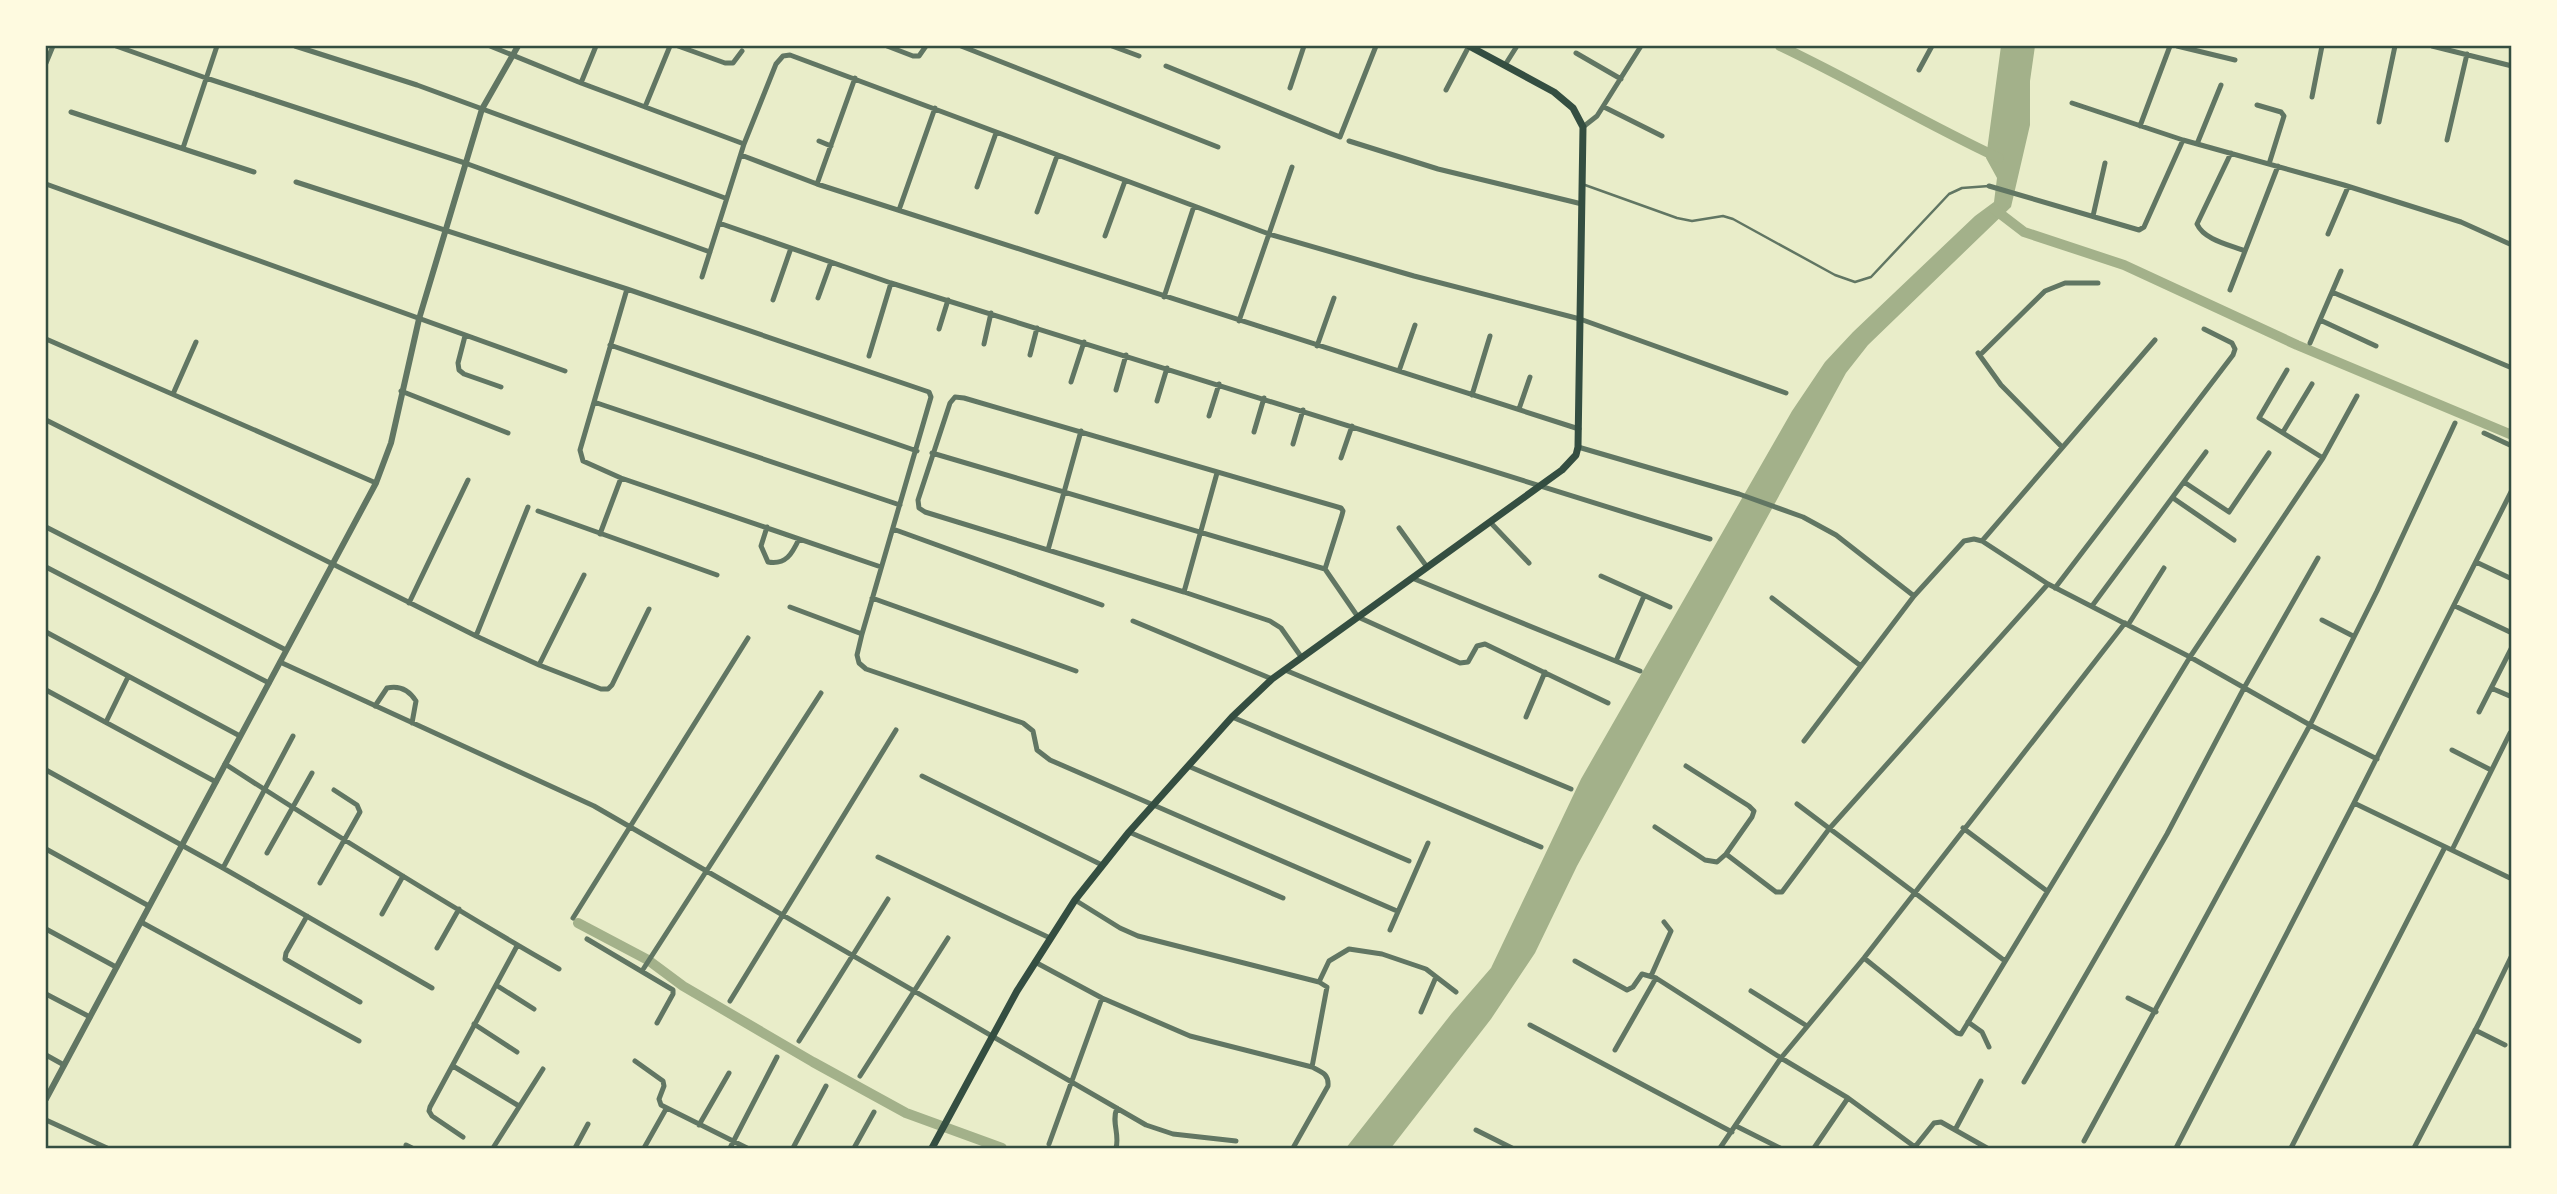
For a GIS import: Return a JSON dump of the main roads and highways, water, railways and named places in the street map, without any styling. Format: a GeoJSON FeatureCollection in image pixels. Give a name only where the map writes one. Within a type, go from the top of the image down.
{"type":"FeatureCollection","features":[{"type":"Feature","properties":{"kind":"main road"},"geometry":{"type":"LineString","coordinates":[[932,1149],[1035,962],[1075,900],[1129,832],[1232,717],[1272,679],[1570,464],[1578,447],[1579,429],[1583,127],[1573,107],[1554,92],[1469,46]]}},
{"type":"Feature","properties":{"kind":"waterway"},"geometry":{"type":"LineString","coordinates":[[1780,46],[1999,158]]}},
{"type":"Feature","properties":{"kind":"waterway"},"geometry":{"type":"LineString","coordinates":[[1994,209],[2024,232],[2124,265],[2297,345],[2512,435]]}},
{"type":"Feature","properties":{"kind":"waterway"},"geometry":{"type":"LineString","coordinates":[[578,923],[648,960],[683,986],[906,1113],[1002,1148]]}}]}
